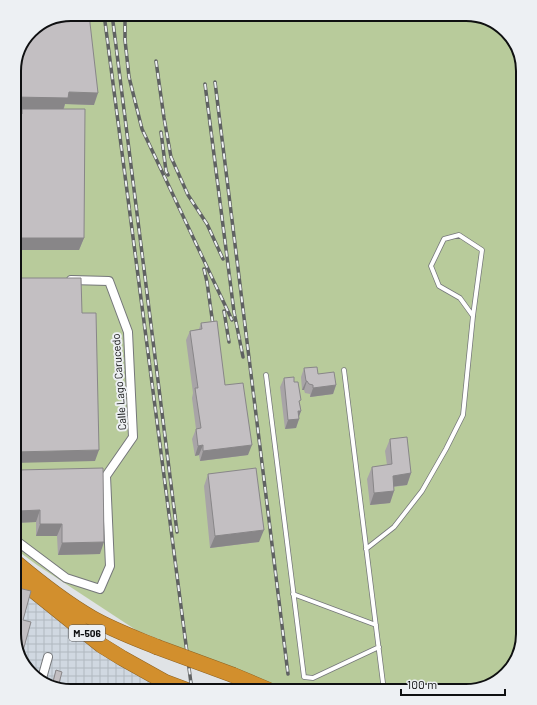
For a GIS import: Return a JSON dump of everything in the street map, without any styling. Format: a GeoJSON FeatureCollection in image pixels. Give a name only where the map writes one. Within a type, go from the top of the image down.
{"type":"FeatureCollection","features":[{"type":"Feature","properties":{"kind":"highway","name":"M-506"},"geometry":{"type":"LineString","coordinates":[[21,569],[65,601],[93,618],[125,634],[254,684]]}},
{"type":"Feature","properties":{"kind":"highway","name":"M-506"},"geometry":{"type":"LineString","coordinates":[[21,570],[101,644],[122,658],[170,684]]}},
{"type":"Feature","properties":{"kind":"street","name":"Calle Lago Carucedo"},"geometry":{"type":"LineString","coordinates":[[21,544],[66,578],[100,589],[110,566],[102,476],[133,437],[128,332],[109,281],[62,279]]}},
{"type":"Feature","properties":{"kind":"street"},"geometry":{"type":"LineString","coordinates":[[43,675],[48,657]]}},
{"type":"Feature","properties":{"kind":"lane"},"geometry":{"type":"LineString","coordinates":[[366,549],[394,527],[422,492],[463,415],[473,316],[482,250],[459,235],[444,239],[431,266],[439,286],[460,298],[473,316]]}},
{"type":"Feature","properties":{"kind":"lane"},"geometry":{"type":"LineString","coordinates":[[344,370],[383,684]]}},
{"type":"Feature","properties":{"kind":"lane"},"geometry":{"type":"LineString","coordinates":[[266,375],[304,677],[313,678],[378,647]]}},
{"type":"Feature","properties":{"kind":"lane"},"geometry":{"type":"LineString","coordinates":[[294,594],[376,624]]}},
{"type":"Feature","properties":{"kind":"shaded area"},"geometry":{"type":"Polygon","coordinates":[[[21,583],[163,684],[64,684],[52,680],[38,672],[29,662],[21,641],[21,583]]]}},
{"type":"Feature","properties":{"kind":"green space"},"geometry":{"type":"Polygon","coordinates":[[[70,21],[470,21],[482,24],[502,35],[511,49],[516,70],[516,641],[511,656],[504,667],[488,679],[476,683],[466,684],[271,684],[136,630],[21,553],[21,67],[25,52],[35,35],[52,25],[70,21]]]}},
{"type":"Feature","properties":{"kind":"building"},"geometry":{"type":"Polygon","coordinates":[[[90,21],[98,93],[69,92],[68,98],[21,97],[22,61],[29,43],[35,35],[43,29],[61,22],[90,21]]]}},
{"type":"Feature","properties":{"kind":"building"},"geometry":{"type":"Polygon","coordinates":[[[22,109],[85,109],[84,238],[21,238],[22,109]]]}},
{"type":"Feature","properties":{"kind":"building"},"geometry":{"type":"Polygon","coordinates":[[[21,278],[81,278],[82,313],[96,313],[99,450],[21,452],[21,278]]]}},
{"type":"Feature","properties":{"kind":"building"},"geometry":{"type":"Polygon","coordinates":[[[217,321],[225,385],[243,383],[252,445],[203,451],[203,445],[198,446],[196,429],[201,428],[195,388],[198,388],[190,331],[202,329],[201,323],[217,321]]]}},
{"type":"Feature","properties":{"kind":"building"},"geometry":{"type":"Polygon","coordinates":[[[317,367],[318,374],[334,372],[336,385],[313,388],[313,385],[306,381],[304,368],[317,367]]]}},
{"type":"Feature","properties":{"kind":"building"},"geometry":{"type":"Polygon","coordinates":[[[294,377],[294,382],[298,382],[301,411],[298,411],[299,419],[288,420],[284,378],[294,377]]]}},
{"type":"Feature","properties":{"kind":"building"},"geometry":{"type":"Polygon","coordinates":[[[407,437],[411,473],[393,476],[394,491],[374,493],[372,467],[392,464],[390,439],[407,437]]]}},
{"type":"Feature","properties":{"kind":"building"},"geometry":{"type":"Polygon","coordinates":[[[103,468],[104,542],[62,543],[62,524],[40,524],[40,510],[21,511],[21,470],[103,468]]]}},
{"type":"Feature","properties":{"kind":"building"},"geometry":{"type":"Polygon","coordinates":[[[256,468],[264,530],[215,536],[208,474],[256,468]]]}},
{"type":"Feature","properties":{"kind":"building"},"geometry":{"type":"Polygon","coordinates":[[[21,589],[31,591],[23,620],[31,622],[24,649],[21,641],[21,589]]]}},
{"type":"Feature","properties":{"kind":"building"},"geometry":{"type":"Polygon","coordinates":[[[56,670],[62,672],[59,682],[53,680],[56,670]]]}},
{"type":"Feature","properties":{"kind":"railway"},"geometry":{"type":"LineString","coordinates":[[105,21],[191,684]]}},
{"type":"Feature","properties":{"kind":"railway"},"geometry":{"type":"LineString","coordinates":[[113,21],[177,532]]}},
{"type":"Feature","properties":{"kind":"railway"},"geometry":{"type":"LineString","coordinates":[[125,21],[125,40],[129,77],[142,129],[232,320]]}},
{"type":"Feature","properties":{"kind":"railway"},"geometry":{"type":"LineString","coordinates":[[156,61],[171,157],[188,195],[207,224],[223,259]]}},
{"type":"Feature","properties":{"kind":"railway"},"geometry":{"type":"LineString","coordinates":[[215,82],[288,674]]}},
{"type":"Feature","properties":{"kind":"railway"},"geometry":{"type":"LineString","coordinates":[[205,84],[234,312],[243,357]]}},
{"type":"Feature","properties":{"kind":"railway"},"geometry":{"type":"LineString","coordinates":[[161,132],[166,171],[168,175]]}},
{"type":"Feature","properties":{"kind":"railway"},"geometry":{"type":"LineString","coordinates":[[204,269],[213,325]]}},
{"type":"Feature","properties":{"kind":"railway"},"geometry":{"type":"LineString","coordinates":[[224,311],[229,342]]}}]}
